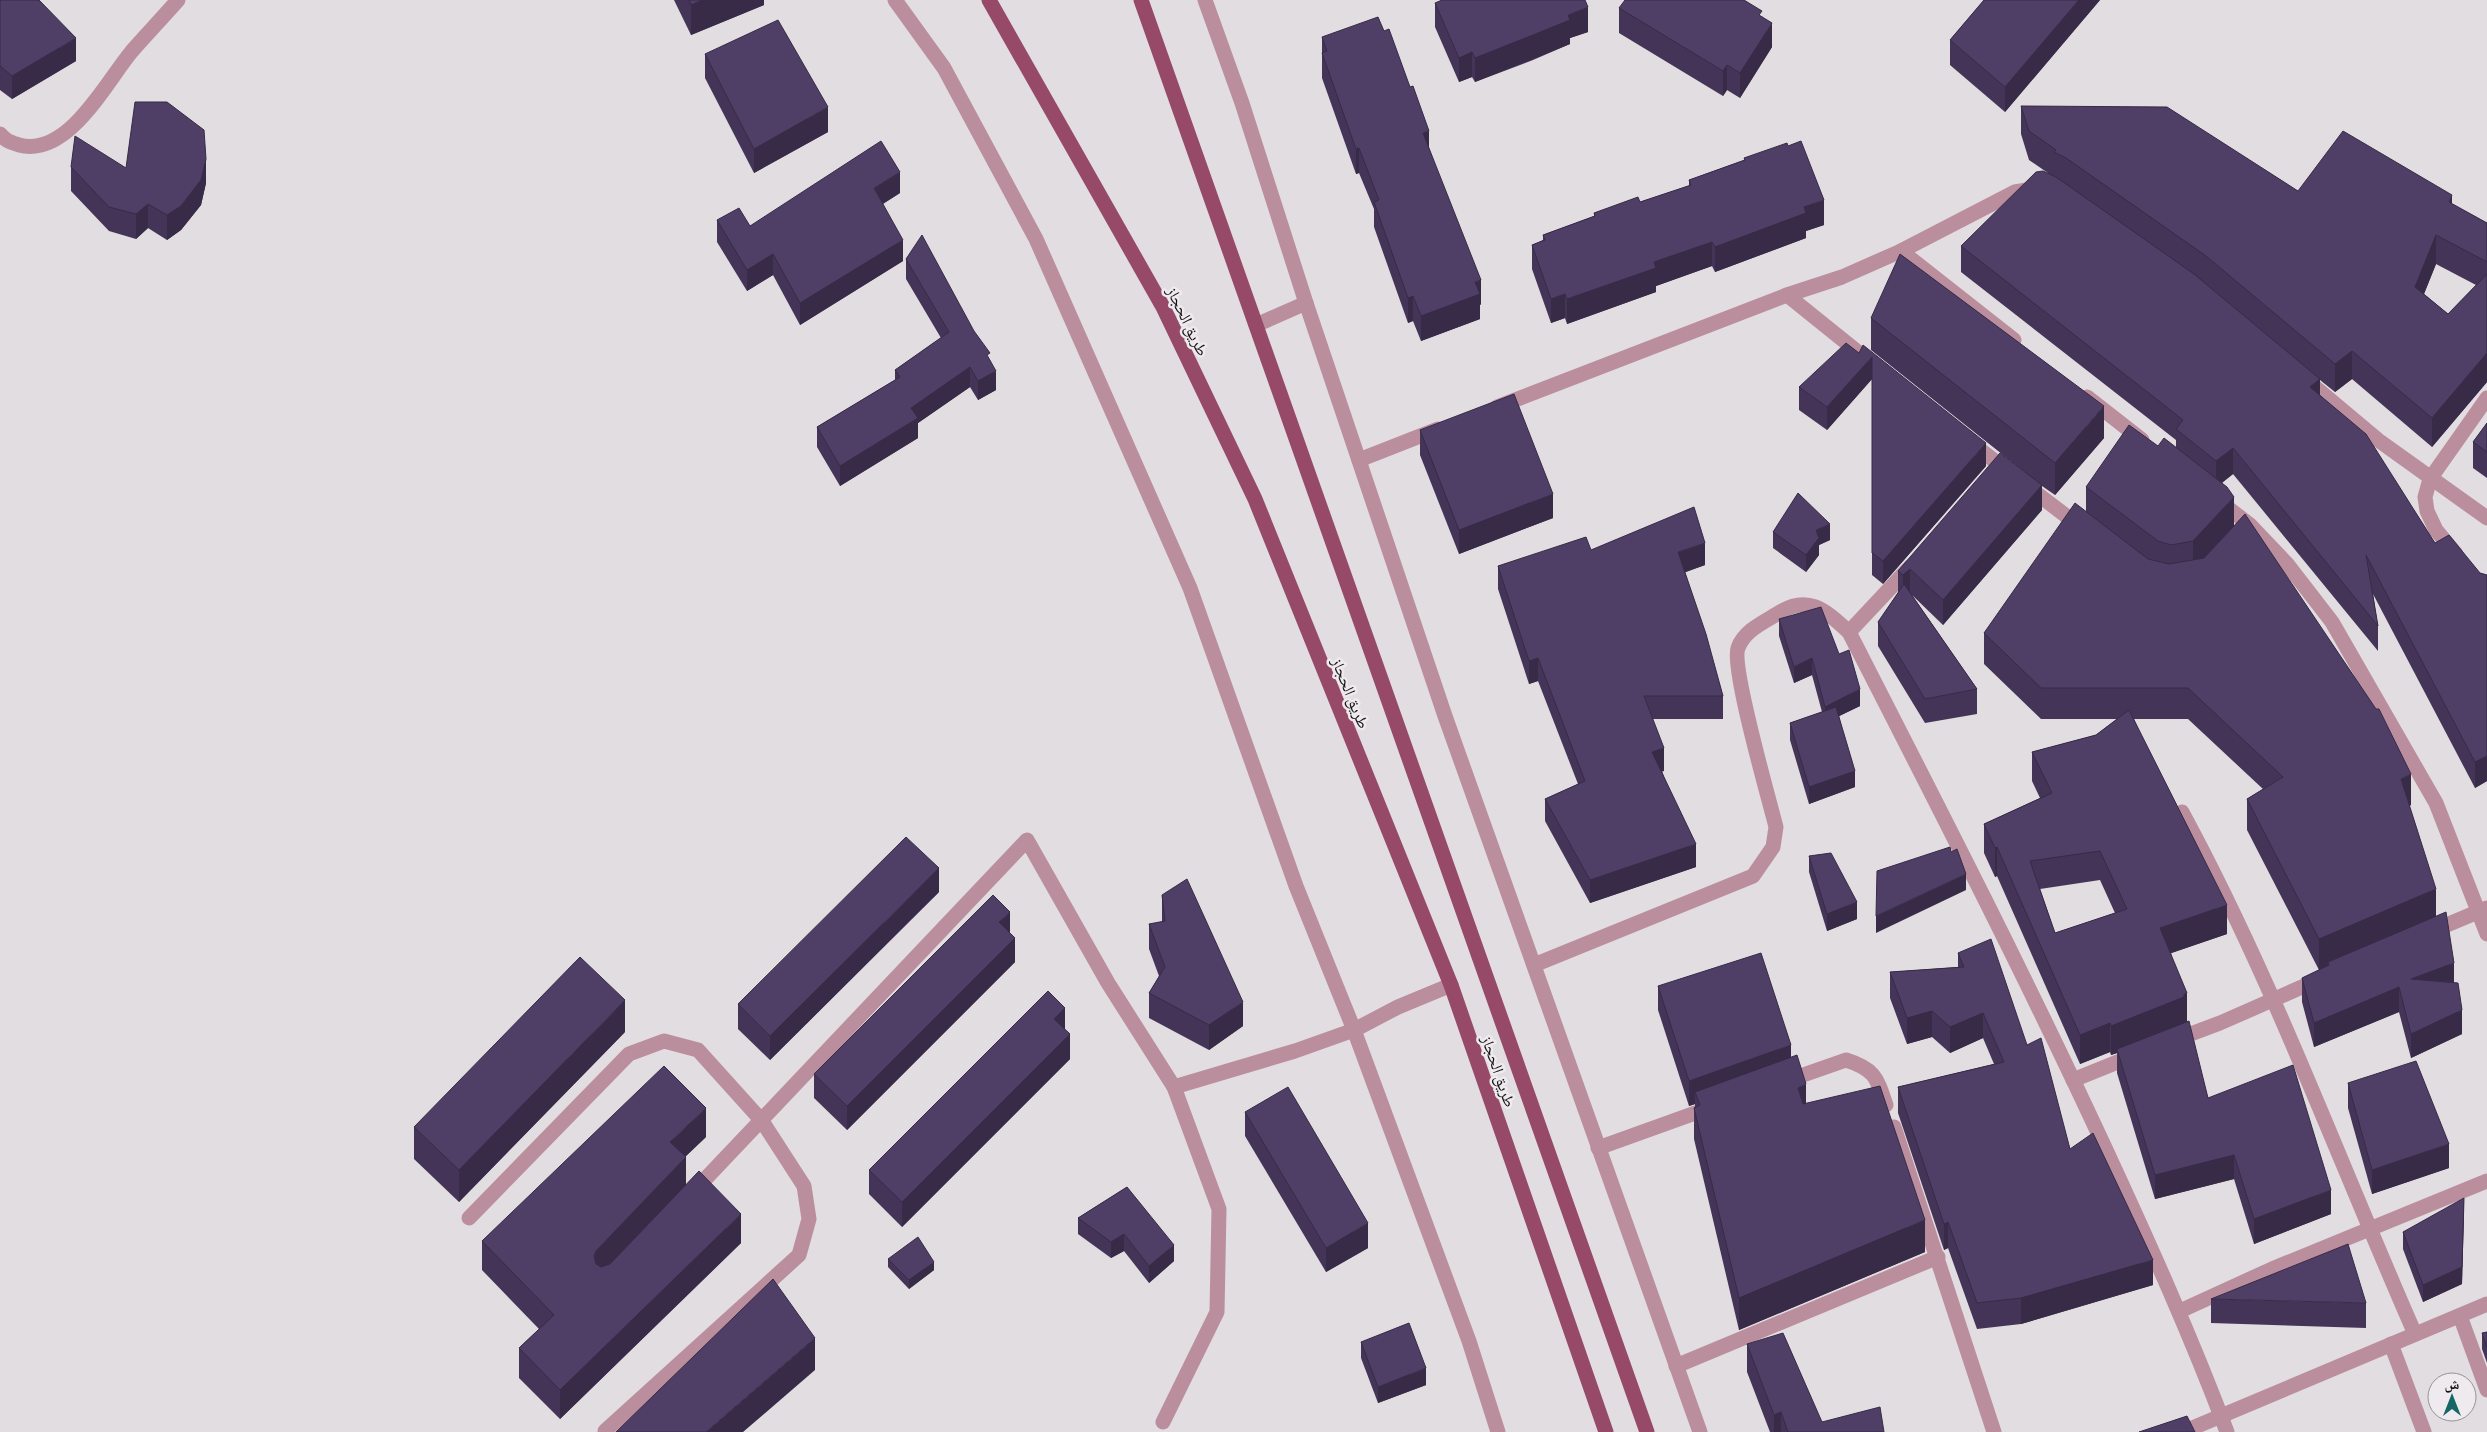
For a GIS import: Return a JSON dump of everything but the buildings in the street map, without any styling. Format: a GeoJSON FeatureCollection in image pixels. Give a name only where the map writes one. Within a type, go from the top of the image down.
{"type":"FeatureCollection","features":[{"type":"Feature","properties":{"kind":"main road","name":"طريق الحجاز"},"geometry":{"type":"LineString","coordinates":[[1142,0],[1647,1432]]}},
{"type":"Feature","properties":{"kind":"main road","name":"طريق الحجاز"},"geometry":{"type":"LineString","coordinates":[[992,3],[1163,307],[1255,499],[1451,985],[1606,1432]]}},
{"type":"Feature","properties":{"kind":"street"},"geometry":{"type":"LineString","coordinates":[[0,134],[6,141],[32,148],[64,134],[99,98],[131,52],[178,0]]}},
{"type":"Feature","properties":{"kind":"street"},"geometry":{"type":"LineString","coordinates":[[895,0],[944,68],[1036,239],[1190,588],[1296,886],[1354,1030],[1469,1341],[1498,1432]]}},
{"type":"Feature","properties":{"kind":"street"},"geometry":{"type":"LineString","coordinates":[[1205,0],[1242,104],[1306,303],[1445,716],[1700,1432]]}},
{"type":"Feature","properties":{"kind":"street"},"geometry":{"type":"LineString","coordinates":[[1480,413],[1787,296],[1842,277],[1901,251],[2015,192],[2044,187],[2052,190]]}},
{"type":"Feature","properties":{"kind":"street"},"geometry":{"type":"LineString","coordinates":[[1901,251],[2025,348]]}},
{"type":"Feature","properties":{"kind":"street"},"geometry":{"type":"LineString","coordinates":[[1787,296],[1882,372]]}},
{"type":"Feature","properties":{"kind":"street"},"geometry":{"type":"LineString","coordinates":[[1256,325],[1306,303]]}},
{"type":"Feature","properties":{"kind":"street"},"geometry":{"type":"LineString","coordinates":[[2289,366],[2378,440],[2487,518]]}},
{"type":"Feature","properties":{"kind":"street"},"geometry":{"type":"LineString","coordinates":[[2072,385],[2157,452]]}},
{"type":"Feature","properties":{"kind":"street"},"geometry":{"type":"LineString","coordinates":[[2464,564],[2436,530],[2427,511],[2426,497],[2430,478],[2487,398]]}},
{"type":"Feature","properties":{"kind":"street"},"geometry":{"type":"LineString","coordinates":[[1359,460],[1452,424]]}},
{"type":"Feature","properties":{"kind":"street"},"geometry":{"type":"LineString","coordinates":[[1960,434],[1996,469],[2092,535]]}},
{"type":"Feature","properties":{"kind":"street"},"geometry":{"type":"LineString","coordinates":[[2203,489],[2250,525],[2288,565],[2332,622],[2436,803],[2483,909],[2487,934]]}},
{"type":"Feature","properties":{"kind":"street"},"geometry":{"type":"LineString","coordinates":[[2237,540],[2250,525]]}},
{"type":"Feature","properties":{"kind":"street"},"geometry":{"type":"LineString","coordinates":[[1849,632],[1924,551]]}},
{"type":"Feature","properties":{"kind":"street"},"geometry":{"type":"LineString","coordinates":[[1534,965],[1753,876],[1773,847],[1776,827],[1739,680],[1737,650],[1745,635],[1784,609],[1810,604],[1825,610],[1849,632],[1979,885],[2073,1080],[2180,1311],[2227,1432]]}},
{"type":"Feature","properties":{"kind":"street"},"geometry":{"type":"LineString","coordinates":[[2182,812],[2212,866],[2324,1113],[2369,1230],[2415,1334]]}},
{"type":"Feature","properties":{"kind":"street"},"geometry":{"type":"LineString","coordinates":[[680,1206],[1027,840],[1108,983],[1174,1087],[1219,1209],[1217,1312],[1163,1422]]}},
{"type":"Feature","properties":{"kind":"street"},"geometry":{"type":"LineString","coordinates":[[2416,938],[2483,909]]}},
{"type":"Feature","properties":{"kind":"street"},"geometry":{"type":"LineString","coordinates":[[2073,1080],[2220,1023],[2336,972]]}},
{"type":"Feature","properties":{"kind":"street"},"geometry":{"type":"LineString","coordinates":[[1174,1087],[1295,1051],[1354,1030],[1398,1007],[1451,985]]}},
{"type":"Feature","properties":{"kind":"street"},"geometry":{"type":"LineString","coordinates":[[469,1218],[629,1054],[664,1041],[698,1050],[762,1121],[804,1186],[810,1219],[799,1255],[606,1431]]}},
{"type":"Feature","properties":{"kind":"street"},"geometry":{"type":"LineString","coordinates":[[1772,1086],[1846,1060],[1870,1070],[1878,1081],[1994,1432]]}},
{"type":"Feature","properties":{"kind":"street"},"geometry":{"type":"LineString","coordinates":[[1598,1148],[1727,1102]]}},
{"type":"Feature","properties":{"kind":"street"},"geometry":{"type":"LineString","coordinates":[[2180,1311],[2487,1181]]}},
{"type":"Feature","properties":{"kind":"street"},"geometry":{"type":"LineString","coordinates":[[1676,1366],[1938,1258]]}},
{"type":"Feature","properties":{"kind":"street"},"geometry":{"type":"LineString","coordinates":[[2183,1432],[2487,1304]]}},
{"type":"Feature","properties":{"kind":"street"},"geometry":{"type":"LineString","coordinates":[[2460,1316],[2487,1390]]}},
{"type":"Feature","properties":{"kind":"street"},"geometry":{"type":"LineString","coordinates":[[2391,1344],[2424,1432]]}}]}
